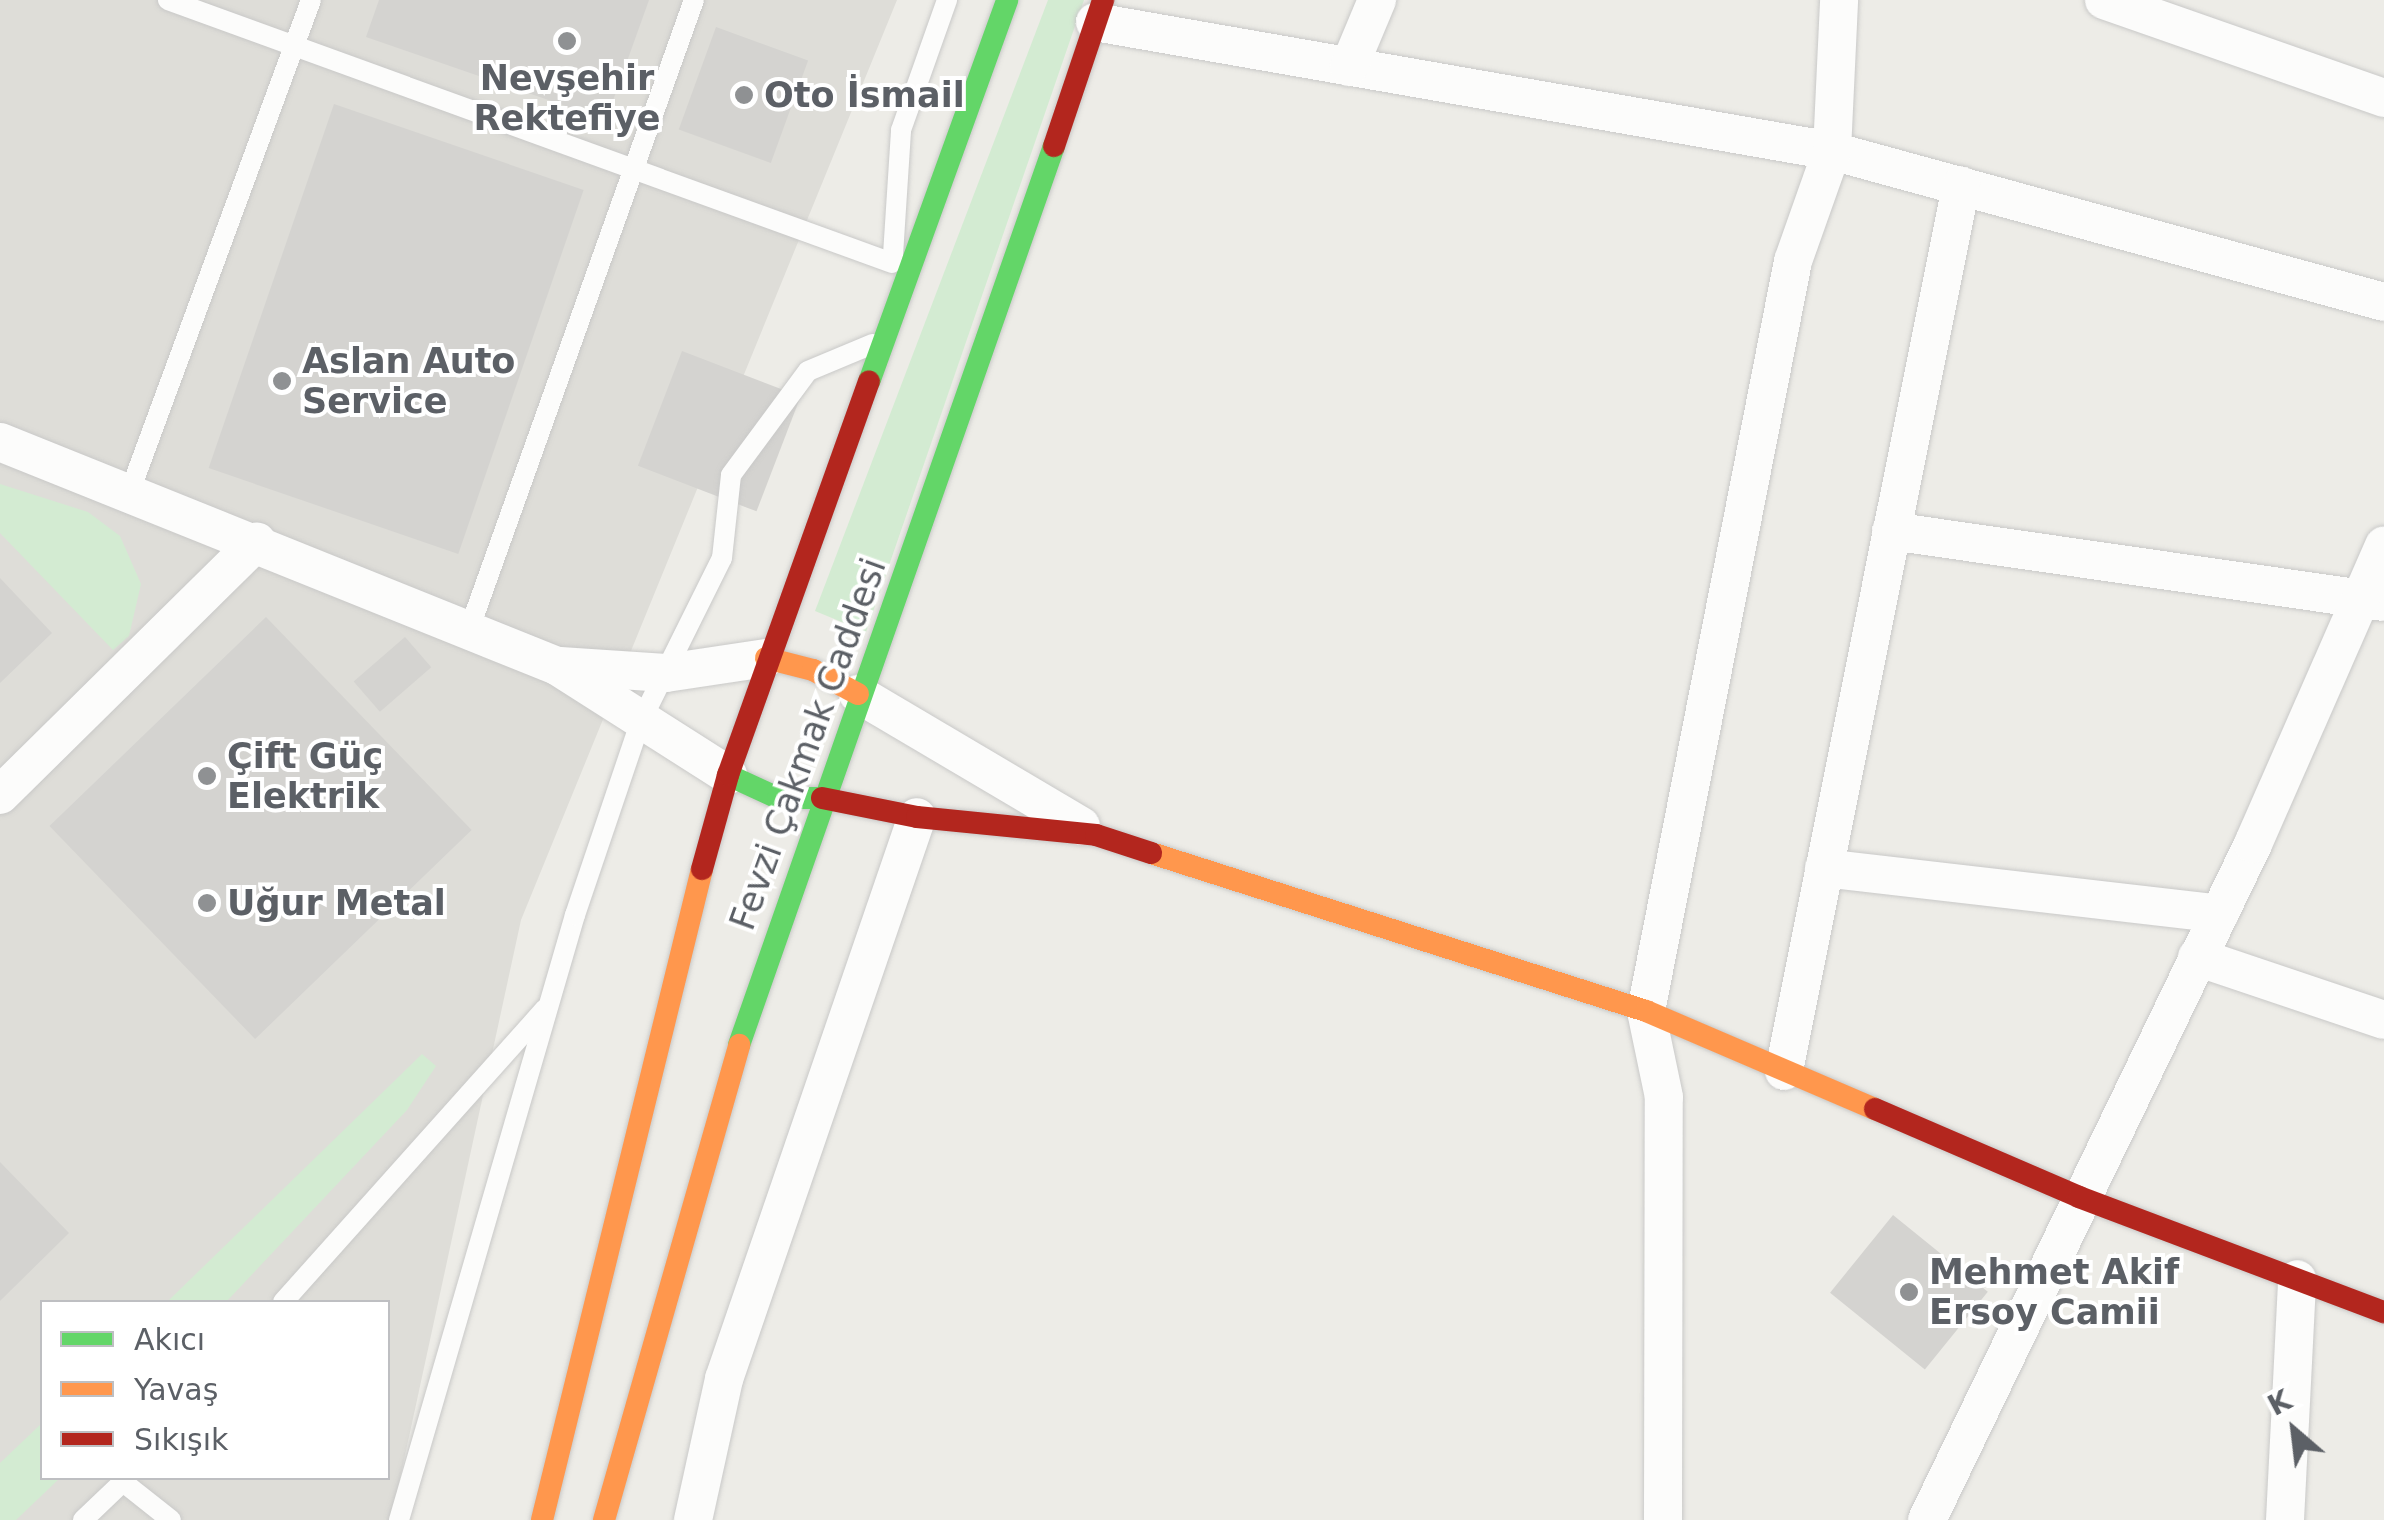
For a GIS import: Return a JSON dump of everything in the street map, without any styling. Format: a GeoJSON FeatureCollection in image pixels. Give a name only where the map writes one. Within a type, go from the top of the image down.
{"type":"FeatureCollection","features":[{"type":"Feature","properties":{"kind":"main road","name":"Fevzi Çakmak Caddesi"},"geometry":{"type":"LineString","coordinates":[[542,1520],[663,1008],[728,775],[766,658],[888,337],[1007,0]]}},
{"type":"Feature","properties":{"kind":"main road","name":"Fevzi Çakmak Caddesi"},"geometry":{"type":"LineString","coordinates":[[604,1520],[746,1021],[858,694],[892,621],[1099,11]]}},
{"type":"Feature","properties":{"kind":"main road"},"geometry":{"type":"LineString","coordinates":[[766,658],[813,670],[858,694]]}},
{"type":"Feature","properties":{"kind":"main road"},"geometry":{"type":"LineString","coordinates":[[728,775],[778,798],[822,798],[918,817],[1096,835],[1646,1012],[2079,1197],[2384,1312]]}},
{"type":"Feature","properties":{"kind":"street"},"geometry":{"type":"LineString","coordinates":[[1349,66],[1377,0]]}},
{"type":"Feature","properties":{"kind":"street"},"geometry":{"type":"LineString","coordinates":[[1663,1520],[1664,1097],[1646,1012],[1793,261],[1832,151],[1839,0]]}},
{"type":"Feature","properties":{"kind":"street"},"geometry":{"type":"LineString","coordinates":[[2104,0],[2384,98]]}},
{"type":"Feature","properties":{"kind":"street"},"geometry":{"type":"LineString","coordinates":[[1099,11],[1349,66],[1832,151],[2384,302]]}},
{"type":"Feature","properties":{"kind":"street"},"geometry":{"type":"LineString","coordinates":[[1784,1071],[1960,186]]}},
{"type":"Feature","properties":{"kind":"street"},"geometry":{"type":"LineString","coordinates":[[0,442],[130,491],[557,666],[640,723],[728,775]]}},
{"type":"Feature","properties":{"kind":"street"},"geometry":{"type":"LineString","coordinates":[[1891,532],[2373,599]]}},
{"type":"Feature","properties":{"kind":"street"},"geometry":{"type":"LineString","coordinates":[[0,795],[256,542]]}},
{"type":"Feature","properties":{"kind":"street"},"geometry":{"type":"LineString","coordinates":[[1928,1520],[2079,1197],[2373,599],[2384,545]]}},
{"type":"Feature","properties":{"kind":"street"},"geometry":{"type":"LineString","coordinates":[[557,666],[666,673],[766,658]]}},
{"type":"Feature","properties":{"kind":"street"},"geometry":{"type":"LineString","coordinates":[[858,694],[1096,835]]}},
{"type":"Feature","properties":{"kind":"street"},"geometry":{"type":"LineString","coordinates":[[693,1520],[724,1380],[918,817]]}},
{"type":"Feature","properties":{"kind":"street"},"geometry":{"type":"LineString","coordinates":[[1824,868],[2218,914]]}},
{"type":"Feature","properties":{"kind":"street"},"geometry":{"type":"LineString","coordinates":[[2197,957],[2384,1020]]}},
{"type":"Feature","properties":{"kind":"street"},"geometry":{"type":"LineString","coordinates":[[2285,1520],[2297,1279]]}},
{"type":"Feature","properties":{"kind":"lane"},"geometry":{"type":"LineString","coordinates":[[168,0],[892,263]]}},
{"type":"Feature","properties":{"kind":"lane"},"geometry":{"type":"LineString","coordinates":[[130,491],[310,0]]}},
{"type":"Feature","properties":{"kind":"lane"},"geometry":{"type":"LineString","coordinates":[[469,630],[694,0]]}},
{"type":"Feature","properties":{"kind":"lane"},"geometry":{"type":"LineString","coordinates":[[399,1520],[549,1004],[640,723],[722,558],[732,475],[808,371],[888,337],[901,130],[948,0]]}},
{"type":"Feature","properties":{"kind":"lane"},"geometry":{"type":"LineString","coordinates":[[285,1300],[549,1004]]}},
{"type":"Feature","properties":{"kind":"lane"},"geometry":{"type":"LineString","coordinates":[[84,1520],[125,1480],[171,1520]]}},
{"type":"Feature","properties":{"kind":"shaded area"},"geometry":{"type":"Polygon","coordinates":[[[0,0],[897,0],[521,920],[391,1520],[0,1520],[0,0]]]}},
{"type":"Feature","properties":{"kind":"green space"},"geometry":{"type":"Polygon","coordinates":[[[1048,0],[1084,0],[866,632],[815,611],[1048,0]]]}},
{"type":"Feature","properties":{"kind":"green space"},"geometry":{"type":"Polygon","coordinates":[[[0,484],[88,512],[120,536],[141,584],[129,636],[113,650],[0,533],[0,484]]]}},
{"type":"Feature","properties":{"kind":"green space"},"geometry":{"type":"Polygon","coordinates":[[[422,1054],[436,1066],[407,1110],[228,1300],[169,1300],[422,1054]]]}},
{"type":"Feature","properties":{"kind":"green space"},"geometry":{"type":"Polygon","coordinates":[[[40,1425],[40,1480],[58,1480],[16,1520],[0,1520],[0,1463],[40,1425]]]}},
{"type":"Feature","properties":{"kind":"building","name":"Nevşehir Rektefiye"},"geometry":{"type":"Polygon","coordinates":[[[379,0],[649,0],[606,120],[366,37],[379,0]]]}},
{"type":"Feature","properties":{"kind":"building","name":"Oto İsmail"},"geometry":{"type":"Polygon","coordinates":[[[716,27],[808,61],[771,163],[679,129],[716,27]]]}},
{"type":"Feature","properties":{"kind":"building"},"geometry":{"type":"Polygon","coordinates":[[[334,104],[584,190],[458,554],[209,468],[334,104]]]}},
{"type":"Feature","properties":{"kind":"building"},"geometry":{"type":"Polygon","coordinates":[[[682,351],[801,397],[756,511],[638,466],[682,351]]]}},
{"type":"Feature","properties":{"kind":"building"},"geometry":{"type":"Polygon","coordinates":[[[0,578],[52,633],[0,683],[0,578]]]}},
{"type":"Feature","properties":{"kind":"building"},"geometry":{"type":"Polygon","coordinates":[[[266,617],[472,830],[255,1039],[49,826],[266,617]]]}},
{"type":"Feature","properties":{"kind":"building"},"geometry":{"type":"Polygon","coordinates":[[[405,637],[431,667],[380,712],[354,682],[405,637]]]}},
{"type":"Feature","properties":{"kind":"building"},"geometry":{"type":"Polygon","coordinates":[[[0,1162],[69,1233],[0,1301],[0,1162]]]}},
{"type":"Feature","properties":{"kind":"building","name":"Mehmet Akif Ersoy Camii"},"geometry":{"type":"Polygon","coordinates":[[[1893,1215],[1988,1292],[1925,1369],[1830,1293],[1893,1215]]]}},
{"type":"Feature","properties":{"kind":"traffic: fast"},"geometry":{"type":"LineString","coordinates":[[869,382],[1007,0]]}},
{"type":"Feature","properties":{"kind":"traffic: fast"},"geometry":{"type":"LineString","coordinates":[[739,1045],[1054,146]]}},
{"type":"Feature","properties":{"kind":"traffic: fast"},"geometry":{"type":"LineString","coordinates":[[728,775],[778,798],[822,798]]}},
{"type":"Feature","properties":{"kind":"traffic: slow"},"geometry":{"type":"LineString","coordinates":[[766,658],[813,670],[858,694]]}},
{"type":"Feature","properties":{"kind":"traffic: slow"},"geometry":{"type":"LineString","coordinates":[[1151,853],[1646,1011],[1875,1109]]}},
{"type":"Feature","properties":{"kind":"traffic: slow"},"geometry":{"type":"LineString","coordinates":[[542,1520],[702,869]]}},
{"type":"Feature","properties":{"kind":"traffic: slow"},"geometry":{"type":"LineString","coordinates":[[604,1520],[739,1045]]}},
{"type":"Feature","properties":{"kind":"traffic: jam"},"geometry":{"type":"LineString","coordinates":[[1054,146],[1103,0]]}},
{"type":"Feature","properties":{"kind":"traffic: jam"},"geometry":{"type":"LineString","coordinates":[[702,869],[728,775],[869,382]]}},
{"type":"Feature","properties":{"kind":"traffic: jam"},"geometry":{"type":"LineString","coordinates":[[822,798],[917,817],[1096,835],[1151,853]]}},
{"type":"Feature","properties":{"kind":"traffic: jam"},"geometry":{"type":"LineString","coordinates":[[1875,1109],[2079,1197],[2384,1312]]}},
{"type":"Feature","properties":{"kind":"place","name":"Nevşehir Rektefiye"},"geometry":{"type":"Point","coordinates":[567,41]}},
{"type":"Feature","properties":{"kind":"place","name":"Oto İsmail"},"geometry":{"type":"Point","coordinates":[744,95]}},
{"type":"Feature","properties":{"kind":"place","name":"Aslan Auto Service"},"geometry":{"type":"Point","coordinates":[282,381]}},
{"type":"Feature","properties":{"kind":"place","name":"Çift Güç Elektrik"},"geometry":{"type":"Point","coordinates":[207,776]}},
{"type":"Feature","properties":{"kind":"place","name":"Uğur Metal"},"geometry":{"type":"Point","coordinates":[207,903]}},
{"type":"Feature","properties":{"kind":"place","name":"Mehmet Akif Ersoy Camii"},"geometry":{"type":"Point","coordinates":[1909,1292]}}]}
